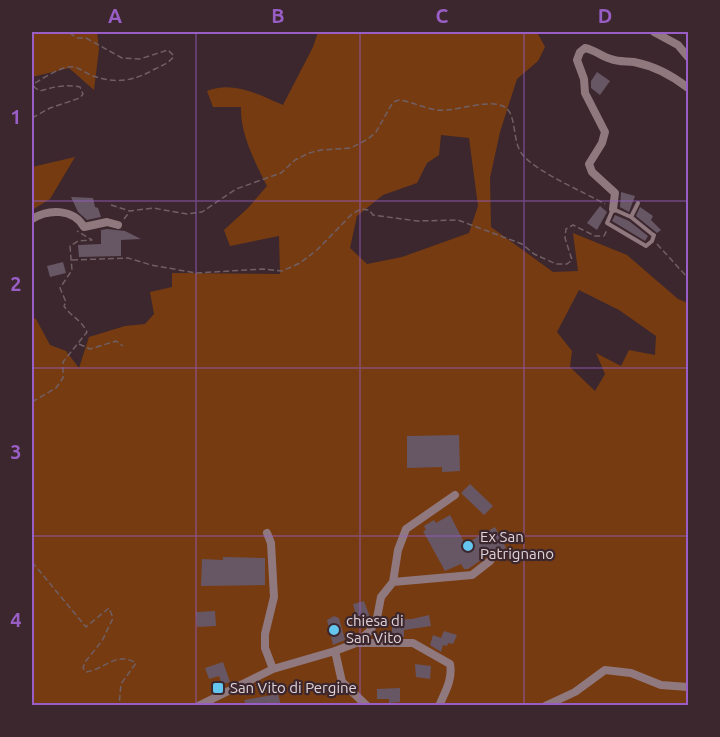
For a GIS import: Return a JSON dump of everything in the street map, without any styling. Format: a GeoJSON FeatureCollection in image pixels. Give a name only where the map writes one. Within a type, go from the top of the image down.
{"type":"FeatureCollection","features":[{"type":"Feature","properties":{"kind":"street"},"geometry":{"type":"LineString","coordinates":[[654,32],[678,45],[688,57]]}},
{"type":"Feature","properties":{"kind":"street"},"geometry":{"type":"LineString","coordinates":[[613,209],[615,193],[592,172],[589,164],[602,143],[605,132],[585,93],[584,79],[577,60],[580,52],[585,48],[594,50],[601,56],[612,60],[651,68],[669,75],[688,88]]}},
{"type":"Feature","properties":{"kind":"street"},"geometry":{"type":"LineString","coordinates":[[32,219],[44,214],[64,212],[80,219],[84,227],[107,222],[118,225]]}},
{"type":"Feature","properties":{"kind":"street"},"geometry":{"type":"LineString","coordinates":[[356,643],[370,631],[377,618],[381,597],[393,582],[398,550],[406,530],[455,495]]}},
{"type":"Feature","properties":{"kind":"street"},"geometry":{"type":"LineString","coordinates":[[267,533],[271,543],[274,597],[265,634],[265,648],[273,669]]}},
{"type":"Feature","properties":{"kind":"street"},"geometry":{"type":"LineString","coordinates":[[393,582],[472,575],[490,561]]}},
{"type":"Feature","properties":{"kind":"street"},"geometry":{"type":"LineString","coordinates":[[198,705],[273,669],[356,643],[413,643],[450,664],[449,683],[439,705]]}},
{"type":"Feature","properties":{"kind":"street"},"geometry":{"type":"LineString","coordinates":[[334,651],[342,682],[367,705]]}},
{"type":"Feature","properties":{"kind":"street"},"geometry":{"type":"LineString","coordinates":[[545,705],[574,692],[605,670],[631,673],[662,685],[688,687]]}},
{"type":"Feature","properties":{"kind":"lane"},"geometry":{"type":"LineString","coordinates":[[631,217],[638,203]]}},
{"type":"Feature","properties":{"kind":"lane"},"geometry":{"type":"LineString","coordinates":[[613,209],[631,217],[652,234],[653,239],[646,246],[607,223],[613,209]]}},
{"type":"Feature","properties":{"kind":"path"},"geometry":{"type":"LineString","coordinates":[[32,118],[50,108],[80,98],[83,94],[80,87],[72,85],[40,91],[34,87],[34,83],[67,67],[74,67],[93,76],[130,81],[170,62],[174,56],[168,51],[140,59],[122,58],[86,38],[77,38],[71,34],[72,32]]}},
{"type":"Feature","properties":{"kind":"path"},"geometry":{"type":"LineString","coordinates":[[111,205],[130,211],[153,208],[187,214],[202,212],[236,189],[281,173],[295,160],[309,153],[351,148],[368,140],[376,132],[393,102],[399,100],[440,111],[491,104],[506,108],[511,115],[515,143],[523,156],[539,168],[613,209]]}},
{"type":"Feature","properties":{"kind":"path"},"geometry":{"type":"LineString","coordinates":[[72,260],[128,258],[151,265],[196,273],[263,269],[282,271],[300,263],[317,250],[352,214],[361,209],[369,210],[373,215],[393,219],[443,222],[458,220],[522,244],[534,254],[556,264],[567,264],[572,260],[565,238],[566,229],[573,225],[595,236],[604,236],[610,226]]}},
{"type":"Feature","properties":{"kind":"path"},"geometry":{"type":"LineString","coordinates":[[32,402],[56,388],[63,378],[63,362],[87,332],[82,321],[64,306],[66,302],[60,288],[72,270],[70,246],[78,241],[92,240],[77,232],[81,226],[84,227]]}},
{"type":"Feature","properties":{"kind":"path"},"geometry":{"type":"LineString","coordinates":[[653,239],[688,278]]}},
{"type":"Feature","properties":{"kind":"path"},"geometry":{"type":"LineString","coordinates":[[78,344],[90,349],[116,341],[123,346]]}},
{"type":"Feature","properties":{"kind":"path"},"geometry":{"type":"LineString","coordinates":[[32,562],[86,627],[109,608],[113,618],[102,641],[85,662],[83,668],[86,672],[96,670],[118,658],[129,659],[136,663],[121,684],[119,705]]}},
{"type":"Feature","properties":{"kind":"shaded area"},"geometry":{"type":"Polygon","coordinates":[[[32,32],[97,32],[99,49],[94,90],[69,68],[32,77],[32,32]]]}},
{"type":"Feature","properties":{"kind":"shaded area"},"geometry":{"type":"Polygon","coordinates":[[[318,32],[537,32],[545,47],[538,61],[517,79],[500,132],[490,178],[491,227],[553,272],[578,271],[573,233],[627,255],[678,299],[688,303],[688,705],[32,705],[32,317],[36,319],[50,345],[66,351],[79,368],[89,337],[125,326],[145,324],[154,314],[150,292],[172,287],[172,273],[280,274],[279,236],[230,246],[224,230],[267,186],[246,138],[241,107],[213,107],[207,91],[226,87],[236,88],[283,105],[313,47],[318,32]],[[441,135],[439,155],[427,163],[417,183],[383,195],[357,216],[350,248],[367,264],[402,257],[469,233],[478,206],[469,138],[441,135]],[[579,290],[557,332],[572,351],[570,367],[595,391],[605,374],[596,353],[621,366],[629,350],[655,355],[656,336],[619,310],[579,290]]]}},
{"type":"Feature","properties":{"kind":"shaded area"},"geometry":{"type":"Polygon","coordinates":[[[75,157],[50,199],[32,210],[32,167],[75,157]]]}},
{"type":"Feature","properties":{"kind":"building"},"geometry":{"type":"Polygon","coordinates":[[[597,72],[610,81],[600,95],[591,88],[591,81],[597,72]]]}},
{"type":"Feature","properties":{"kind":"building"},"geometry":{"type":"Polygon","coordinates":[[[621,192],[635,196],[629,212],[620,207],[621,192]]]}},
{"type":"Feature","properties":{"kind":"building"},"geometry":{"type":"Polygon","coordinates":[[[71,197],[93,198],[101,217],[87,220],[78,212],[71,197]]]}},
{"type":"Feature","properties":{"kind":"building"},"geometry":{"type":"Polygon","coordinates":[[[600,206],[607,212],[597,230],[587,223],[600,206]]]}},
{"type":"Feature","properties":{"kind":"building"},"geometry":{"type":"Polygon","coordinates":[[[640,207],[653,216],[651,220],[661,230],[657,233],[636,216],[640,207]]]}},
{"type":"Feature","properties":{"kind":"building"},"geometry":{"type":"Polygon","coordinates":[[[615,215],[629,221],[648,236],[645,241],[612,221],[615,215]]]}},
{"type":"Feature","properties":{"kind":"building"},"geometry":{"type":"Polygon","coordinates":[[[101,230],[125,231],[141,239],[121,240],[121,256],[79,257],[78,245],[101,244],[101,230]]]}},
{"type":"Feature","properties":{"kind":"building"},"geometry":{"type":"Polygon","coordinates":[[[63,262],[66,273],[50,277],[47,266],[63,262]]]}},
{"type":"Feature","properties":{"kind":"building"},"geometry":{"type":"Polygon","coordinates":[[[459,435],[460,471],[442,472],[442,467],[407,468],[407,436],[459,435]]]}},
{"type":"Feature","properties":{"kind":"building"},"geometry":{"type":"Polygon","coordinates":[[[470,484],[493,506],[484,515],[461,493],[470,484]]]}},
{"type":"Feature","properties":{"kind":"building","name":"Ex San Patrignano"},"geometry":{"type":"Polygon","coordinates":[[[450,515],[465,544],[495,527],[506,548],[487,556],[468,569],[464,569],[461,564],[445,571],[423,531],[426,530],[424,526],[434,520],[436,523],[450,515]]]}},
{"type":"Feature","properties":{"kind":"building"},"geometry":{"type":"Polygon","coordinates":[[[223,557],[265,558],[265,585],[201,586],[202,559],[223,560],[223,557]]]}},
{"type":"Feature","properties":{"kind":"building"},"geometry":{"type":"Polygon","coordinates":[[[364,601],[370,617],[367,624],[359,626],[353,604],[364,601]]]}},
{"type":"Feature","properties":{"kind":"building"},"geometry":{"type":"Polygon","coordinates":[[[215,611],[216,626],[197,627],[196,612],[215,611]]]}},
{"type":"Feature","properties":{"kind":"building"},"geometry":{"type":"Polygon","coordinates":[[[429,615],[431,626],[404,630],[404,637],[392,637],[392,620],[429,615]]]}},
{"type":"Feature","properties":{"kind":"building","name":"chiesa di San Vito"},"geometry":{"type":"Polygon","coordinates":[[[334,616],[339,618],[345,640],[333,645],[327,620],[334,616]]]}},
{"type":"Feature","properties":{"kind":"building"},"geometry":{"type":"Polygon","coordinates":[[[444,631],[457,635],[453,644],[443,645],[441,652],[430,645],[433,635],[441,638],[444,631]]]}},
{"type":"Feature","properties":{"kind":"building"},"geometry":{"type":"Polygon","coordinates":[[[223,662],[230,682],[222,684],[219,676],[209,679],[205,668],[223,662]]]}},
{"type":"Feature","properties":{"kind":"building"},"geometry":{"type":"Polygon","coordinates":[[[415,664],[431,666],[430,679],[416,677],[415,664]]]}},
{"type":"Feature","properties":{"kind":"building"},"geometry":{"type":"Polygon","coordinates":[[[400,688],[400,702],[389,703],[389,699],[377,699],[377,689],[400,688]]]}},
{"type":"Feature","properties":{"kind":"building"},"geometry":{"type":"Polygon","coordinates":[[[278,694],[281,705],[246,705],[244,700],[278,694]]]}},
{"type":"Feature","properties":{"kind":"place","name":"Ex San Patrignano"},"geometry":{"type":"Point","coordinates":[468,546]}},
{"type":"Feature","properties":{"kind":"place","name":"chiesa di San Vito"},"geometry":{"type":"Point","coordinates":[334,630]}},
{"type":"Feature","properties":{"kind":"place","name":"San Vito di Pergine"},"geometry":{"type":"Point","coordinates":[218,688]}}]}
